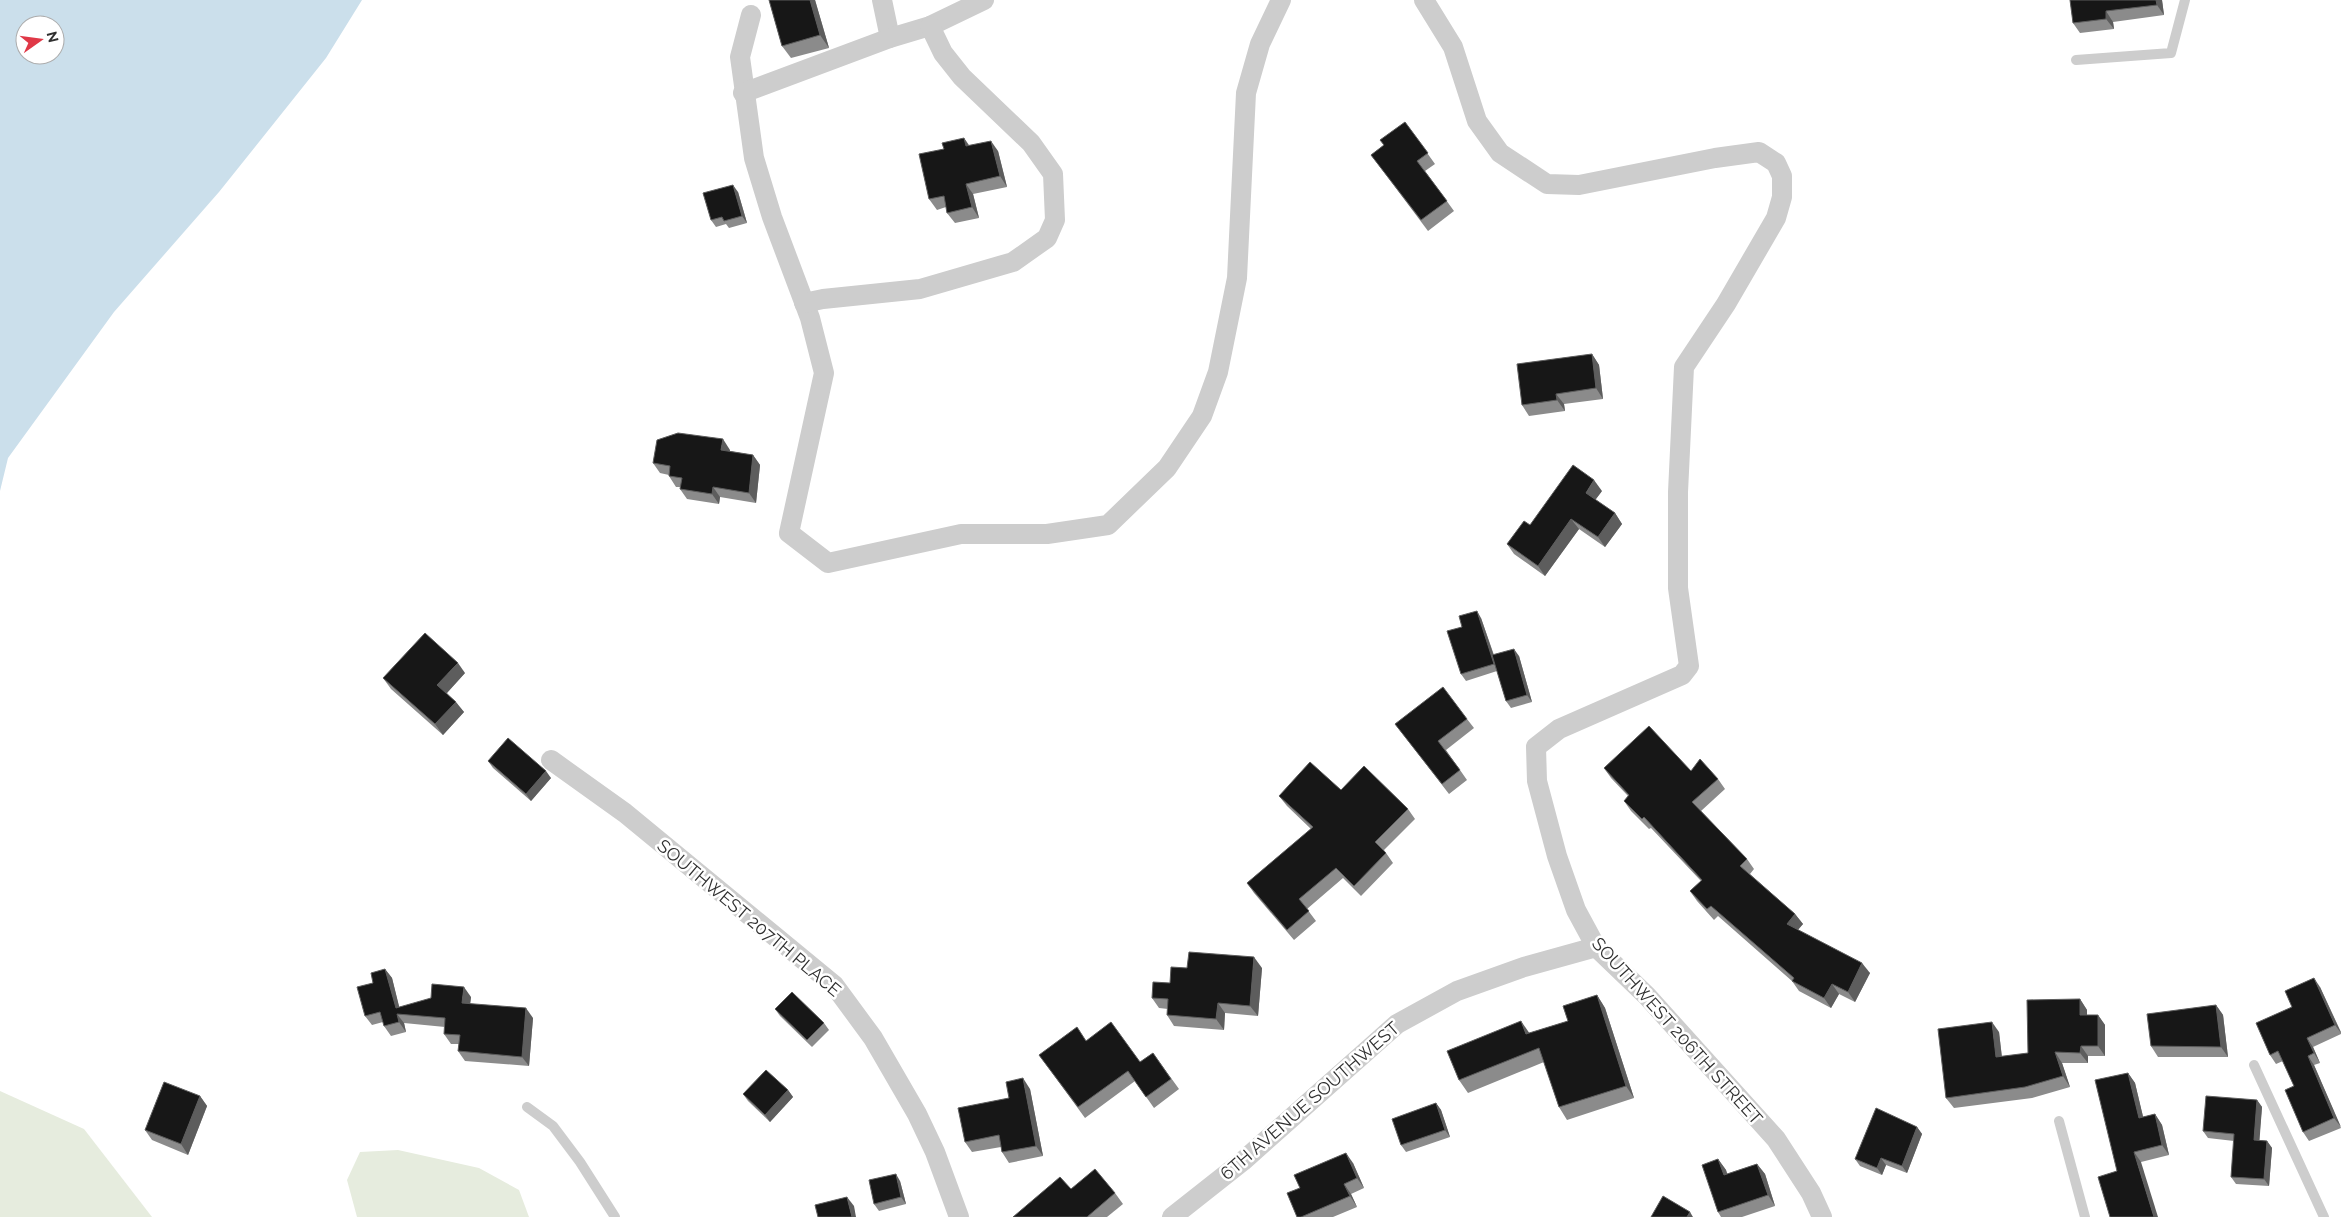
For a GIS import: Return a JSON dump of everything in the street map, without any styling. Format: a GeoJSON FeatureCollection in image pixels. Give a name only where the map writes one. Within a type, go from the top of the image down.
{"type":"FeatureCollection","features":[{"type":"Feature","properties":{"kind":"street"},"geometry":{"type":"LineString","coordinates":[[882,0],[890,38]]}},
{"type":"Feature","properties":{"kind":"street"},"geometry":{"type":"LineString","coordinates":[[743,93],[890,38],[930,26],[963,4],[984,0]]}},
{"type":"Feature","properties":{"kind":"street"},"geometry":{"type":"LineString","coordinates":[[751,15],[740,57],[743,93],[757,167],[772,217],[810,318],[824,373],[789,533],[828,563],[962,534],[1047,534],[1108,524],[1167,468],[1202,416],[1218,372],[1237,278],[1246,93],[1260,44],[1281,0]]}},
{"type":"Feature","properties":{"kind":"street","name":"SOUTHWEST 206TH STREET"},"geometry":{"type":"LineString","coordinates":[[1424,0],[1453,47],[1478,121],[1500,153],[1547,184],[1579,185],[1715,158],[1760,152],[1776,163],[1782,176],[1782,197],[1776,218],[1726,304],[1684,367],[1678,492],[1678,588],[1689,666],[1682,675],[1559,729],[1536,747],[1537,781],[1557,856],[1576,910],[1596,947],[1647,996],[1776,1139],[1811,1193],[1822,1217]]}},
{"type":"Feature","properties":{"kind":"street"},"geometry":{"type":"LineString","coordinates":[[804,303],[823,299],[920,289],[1013,262],[1047,238],[1055,220],[1053,174],[1031,143],[962,78],[943,53],[930,26]]}},
{"type":"Feature","properties":{"kind":"street","name":"SOUTHWEST 207TH PLACE"},"geometry":{"type":"LineString","coordinates":[[552,760],[625,813],[834,985],[873,1038],[917,1114],[935,1152],[959,1217]]}},
{"type":"Feature","properties":{"kind":"street","name":"6TH AVENUE SOUTHWEST"},"geometry":{"type":"LineString","coordinates":[[1172,1217],[1243,1161],[1397,1024],[1457,990],[1524,967],[1596,947]]}},
{"type":"Feature","properties":{"kind":"lane"},"geometry":{"type":"LineString","coordinates":[[2076,60],[2171,53],[2184,0]]}},
{"type":"Feature","properties":{"kind":"lane"},"geometry":{"type":"LineString","coordinates":[[2254,1065],[2324,1217]]}},
{"type":"Feature","properties":{"kind":"lane"},"geometry":{"type":"LineString","coordinates":[[527,1107],[553,1126],[580,1162],[615,1217]]}},
{"type":"Feature","properties":{"kind":"lane"},"geometry":{"type":"LineString","coordinates":[[2059,1121],[2085,1217]]}},
{"type":"Feature","properties":{"kind":"shaded area"},"geometry":{"type":"Polygon","coordinates":[[[0,1091],[84,1129],[152,1217],[0,1217],[0,1091]]]}},
{"type":"Feature","properties":{"kind":"shaded area"},"geometry":{"type":"Polygon","coordinates":[[[398,1150],[479,1168],[519,1190],[529,1217],[357,1217],[347,1180],[360,1152],[398,1150]]]}},
{"type":"Feature","properties":{"kind":"water"},"geometry":{"type":"Polygon","coordinates":[[[0,0],[362,0],[326,58],[219,192],[114,312],[8,458],[0,491],[0,0]]]}},
{"type":"Feature","properties":{"kind":"building"},"geometry":{"type":"Polygon","coordinates":[[[769,0],[810,0],[820,35],[782,46],[769,0]]]}},
{"type":"Feature","properties":{"kind":"building"},"geometry":{"type":"Polygon","coordinates":[[[2070,0],[2156,0],[2157,5],[2106,11],[2106,19],[2073,23],[2070,0]]]}},
{"type":"Feature","properties":{"kind":"building"},"geometry":{"type":"Polygon","coordinates":[[[1405,122],[1428,153],[1417,161],[1447,201],[1421,220],[1371,155],[1384,145],[1380,140],[1405,122]]]}},
{"type":"Feature","properties":{"kind":"building"},"geometry":{"type":"Polygon","coordinates":[[[964,138],[966,146],[991,141],[1000,176],[966,184],[972,207],[947,213],[944,196],[929,199],[919,154],[944,149],[942,143],[964,138]]]}},
{"type":"Feature","properties":{"kind":"building"},"geometry":{"type":"Polygon","coordinates":[[[733,185],[742,216],[724,221],[722,217],[711,220],[703,193],[733,185]]]}},
{"type":"Feature","properties":{"kind":"building"},"geometry":{"type":"Polygon","coordinates":[[[1592,354],[1596,388],[1556,394],[1557,400],[1522,405],[1517,364],[1592,354]]]}},
{"type":"Feature","properties":{"kind":"building"},"geometry":{"type":"Polygon","coordinates":[[[678,433],[723,439],[721,450],[753,455],[749,493],[713,487],[712,494],[680,489],[682,478],[669,476],[670,466],[653,463],[657,440],[678,433]]]}},
{"type":"Feature","properties":{"kind":"building"},"geometry":{"type":"Polygon","coordinates":[[[1573,465],[1594,480],[1586,493],[1615,513],[1598,537],[1571,519],[1538,566],[1507,544],[1524,521],[1530,525],[1573,465]]]}},
{"type":"Feature","properties":{"kind":"building"},"geometry":{"type":"Polygon","coordinates":[[[1477,611],[1494,664],[1461,674],[1447,631],[1462,627],[1459,616],[1477,611]]]}},
{"type":"Feature","properties":{"kind":"building"},"geometry":{"type":"Polygon","coordinates":[[[425,633],[458,663],[437,685],[456,702],[435,724],[383,678],[425,633]]]}},
{"type":"Feature","properties":{"kind":"building"},"geometry":{"type":"Polygon","coordinates":[[[1514,649],[1527,695],[1506,701],[1492,655],[1514,649]]]}},
{"type":"Feature","properties":{"kind":"building"},"geometry":{"type":"Polygon","coordinates":[[[1443,687],[1467,719],[1438,741],[1460,770],[1442,784],[1395,724],[1443,687]]]}},
{"type":"Feature","properties":{"kind":"building"},"geometry":{"type":"Polygon","coordinates":[[[1649,726],[1691,771],[1700,759],[1718,779],[1692,802],[1747,859],[1740,866],[1795,914],[1787,924],[1862,963],[1848,992],[1832,984],[1824,998],[1792,981],[1794,978],[1711,906],[1707,909],[1690,891],[1702,880],[1644,817],[1642,819],[1624,801],[1629,795],[1604,768],[1649,726]]]}},
{"type":"Feature","properties":{"kind":"building"},"geometry":{"type":"Polygon","coordinates":[[[508,738],[546,771],[526,794],[488,761],[508,738]]]}},
{"type":"Feature","properties":{"kind":"building"},"geometry":{"type":"Polygon","coordinates":[[[1310,762],[1341,790],[1364,766],[1408,809],[1375,842],[1386,853],[1354,886],[1336,868],[1299,899],[1309,911],[1287,930],[1247,883],[1313,827],[1279,796],[1310,762]]]}},
{"type":"Feature","properties":{"kind":"building"},"geometry":{"type":"Polygon","coordinates":[[[1189,952],[1254,957],[1250,1006],[1218,1003],[1216,1019],[1167,1015],[1168,999],[1152,998],[1153,982],[1170,983],[1171,967],[1187,968],[1189,952]]]}},
{"type":"Feature","properties":{"kind":"building"},"geometry":{"type":"Polygon","coordinates":[[[385,969],[396,1008],[431,998],[432,984],[464,987],[462,1003],[526,1008],[522,1057],[458,1051],[460,1035],[444,1034],[445,1018],[397,1014],[399,1022],[384,1026],[380,1012],[365,1016],[357,987],[373,983],[371,973],[385,969]]]}},
{"type":"Feature","properties":{"kind":"building"},"geometry":{"type":"Polygon","coordinates":[[[2314,978],[2335,1025],[2307,1038],[2314,1053],[2308,1056],[2334,1118],[2303,1132],[2285,1090],[2294,1086],[2278,1051],[2270,1055],[2256,1023],[2292,1007],[2285,991],[2314,978]]]}},
{"type":"Feature","properties":{"kind":"building"},"geometry":{"type":"Polygon","coordinates":[[[792,992],[824,1023],[807,1040],[775,1009],[792,992]]]}},
{"type":"Feature","properties":{"kind":"building"},"geometry":{"type":"Polygon","coordinates":[[[1597,995],[1626,1086],[1559,1107],[1539,1048],[1459,1080],[1447,1051],[1521,1021],[1526,1034],[1568,1021],[1563,1006],[1597,995]]]}},
{"type":"Feature","properties":{"kind":"building"},"geometry":{"type":"Polygon","coordinates":[[[2080,999],[2080,1015],[2098,1015],[2098,1046],[2081,1046],[2080,1053],[2055,1052],[2063,1076],[2025,1087],[1946,1098],[1938,1029],[1992,1022],[1996,1057],[2028,1053],[2027,1000],[2080,999]]]}},
{"type":"Feature","properties":{"kind":"building"},"geometry":{"type":"Polygon","coordinates":[[[2216,1005],[2221,1047],[2151,1046],[2147,1014],[2216,1005]]]}},
{"type":"Feature","properties":{"kind":"building"},"geometry":{"type":"Polygon","coordinates":[[[1111,1022],[1140,1062],[1153,1053],[1171,1079],[1146,1097],[1128,1071],[1078,1107],[1039,1055],[1077,1027],[1086,1041],[1111,1022]]]}},
{"type":"Feature","properties":{"kind":"building"},"geometry":{"type":"Polygon","coordinates":[[[766,1070],[788,1090],[765,1115],[743,1094],[766,1070]]]}},
{"type":"Feature","properties":{"kind":"building"},"geometry":{"type":"Polygon","coordinates":[[[2128,1073],[2139,1118],[2155,1114],[2162,1145],[2134,1152],[2154,1217],[2110,1217],[2098,1177],[2117,1171],[2095,1080],[2128,1073]]]}},
{"type":"Feature","properties":{"kind":"building"},"geometry":{"type":"Polygon","coordinates":[[[1023,1078],[1036,1146],[1002,1152],[999,1135],[965,1142],[958,1108],[1009,1098],[1006,1082],[1023,1078]]]}},
{"type":"Feature","properties":{"kind":"building"},"geometry":{"type":"Polygon","coordinates":[[[164,1082],[200,1096],[181,1144],[145,1130],[164,1082]]]}},
{"type":"Feature","properties":{"kind":"building"},"geometry":{"type":"Polygon","coordinates":[[[2206,1096],[2257,1100],[2254,1140],[2267,1141],[2264,1179],[2231,1177],[2234,1134],[2203,1131],[2206,1096]]]}},
{"type":"Feature","properties":{"kind":"building"},"geometry":{"type":"Polygon","coordinates":[[[1436,1103],[1445,1130],[1401,1145],[1392,1119],[1436,1103]]]}},
{"type":"Feature","properties":{"kind":"building"},"geometry":{"type":"Polygon","coordinates":[[[1876,1108],[1917,1127],[1902,1166],[1881,1158],[1877,1168],[1855,1159],[1876,1108]]]}},
{"type":"Feature","properties":{"kind":"building"},"geometry":{"type":"Polygon","coordinates":[[[1346,1153],[1357,1178],[1344,1184],[1350,1196],[1297,1217],[1287,1193],[1300,1188],[1294,1175],[1346,1153]]]}},
{"type":"Feature","properties":{"kind":"building"},"geometry":{"type":"Polygon","coordinates":[[[1718,1159],[1724,1175],[1757,1164],[1768,1195],[1718,1212],[1702,1165],[1718,1159]]]}},
{"type":"Feature","properties":{"kind":"building"},"geometry":{"type":"Polygon","coordinates":[[[1095,1169],[1115,1193],[1087,1217],[1013,1217],[1060,1177],[1071,1189],[1095,1169]]]}},
{"type":"Feature","properties":{"kind":"building"},"geometry":{"type":"Polygon","coordinates":[[[896,1174],[901,1197],[874,1204],[869,1180],[896,1174]]]}},
{"type":"Feature","properties":{"kind":"building"},"geometry":{"type":"Polygon","coordinates":[[[1663,1196],[1690,1212],[1687,1217],[1651,1217],[1663,1196]]]}},
{"type":"Feature","properties":{"kind":"building"},"geometry":{"type":"Polygon","coordinates":[[[847,1197],[852,1217],[818,1217],[815,1205],[847,1197]]]}}]}
